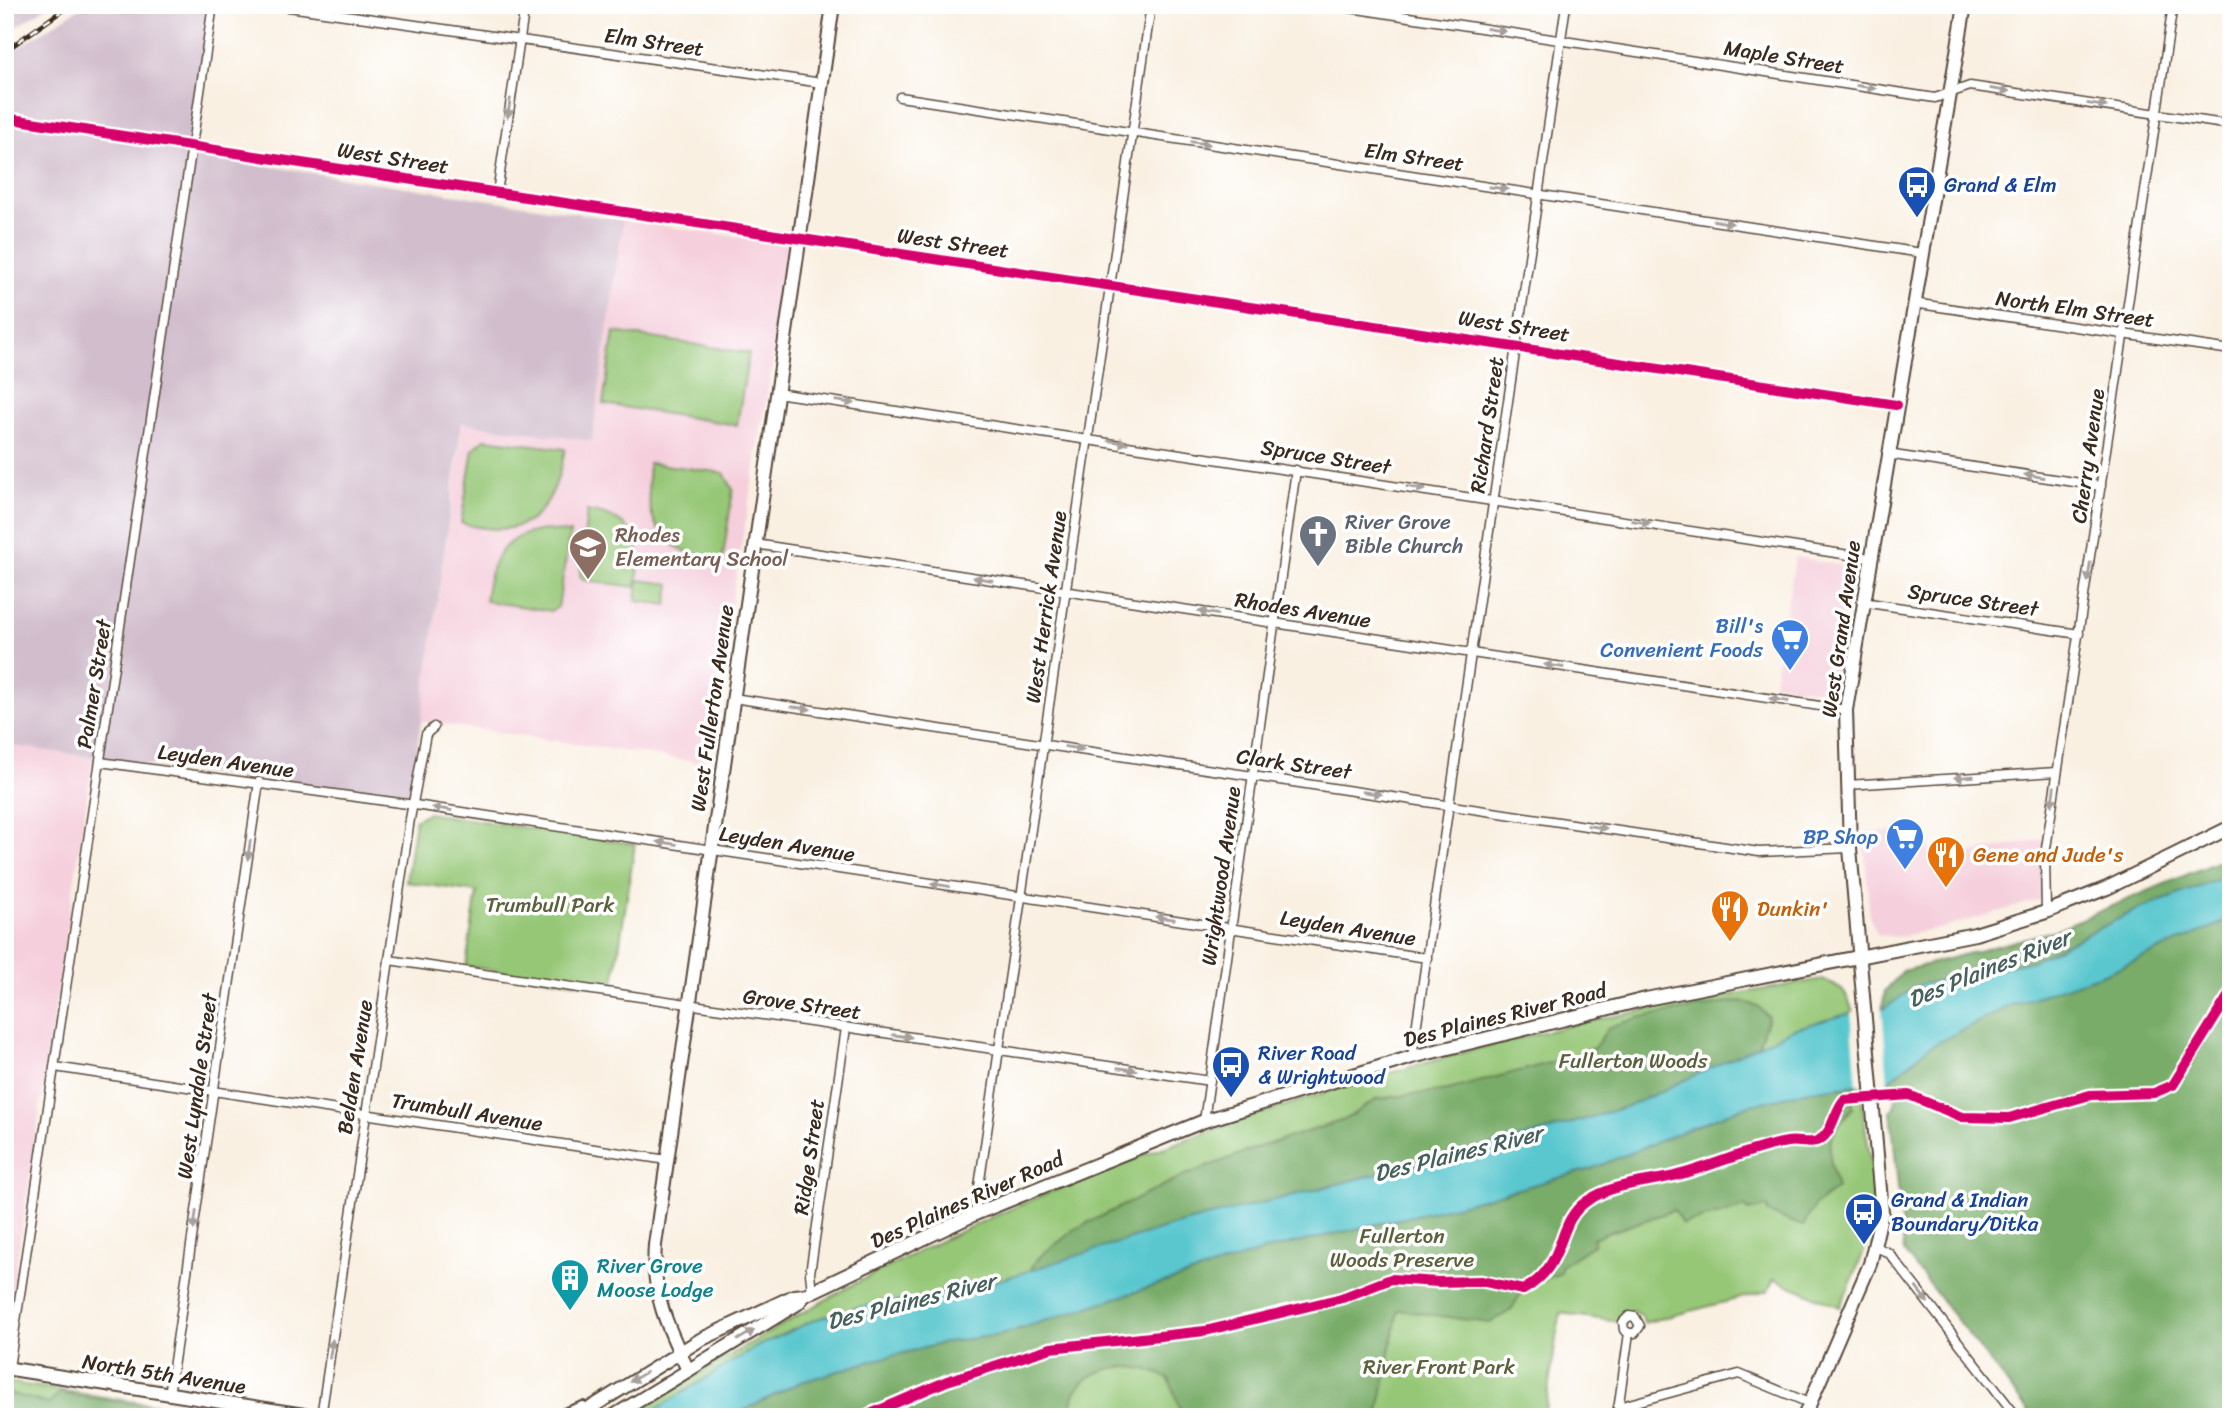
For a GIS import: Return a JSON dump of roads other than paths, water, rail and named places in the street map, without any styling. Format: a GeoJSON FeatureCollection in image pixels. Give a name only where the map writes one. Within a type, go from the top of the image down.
{"type":"FeatureCollection","features":[{"type":"Feature","properties":{"kind":"main road","name":"West Fullerton Avenue"},"geometry":{"type":"LineString","coordinates":[[688,1370],[660,1307],[654,1273],[667,1160],[833,5]]}},
{"type":"Feature","properties":{"kind":"main road","name":"West Grand Avenue"},"geometry":{"type":"LineString","coordinates":[[1804,1417],[1876,1247],[1882,1190],[1850,848],[1846,710],[1862,602],[1965,5]]}},
{"type":"Feature","properties":{"kind":"main road","name":"Des Plaines River Road"},"geometry":{"type":"LineString","coordinates":[[612,1417],[797,1304],[808,1294],[975,1214],[1204,1121],[1412,1057],[1646,999],[1975,934],[2046,912],[2107,888],[2231,827]]}},
{"type":"Feature","properties":{"kind":"main road","name":"Des Plaines River Road"},"geometry":{"type":"LineString","coordinates":[[576,1417],[679,1352],[794,1296],[808,1294]]}},
{"type":"Feature","properties":{"kind":"main road","name":"North 5th Avenue"},"geometry":{"type":"LineString","coordinates":[[7,1368],[319,1417]]}},
{"type":"Feature","properties":{"kind":"main road"},"geometry":{"type":"LineString","coordinates":[[559,1417],[596,1403]]}},
{"type":"Feature","properties":{"kind":"street","name":"Palmer Street"},"geometry":{"type":"LineString","coordinates":[[7,1368],[55,1067],[213,5]]}},
{"type":"Feature","properties":{"kind":"street","name":"Elm Street"},"geometry":{"type":"LineString","coordinates":[[275,5],[822,83]]}},
{"type":"Feature","properties":{"kind":"street"},"geometry":{"type":"LineString","coordinates":[[497,194],[525,5]]}},
{"type":"Feature","properties":{"kind":"street","name":"West Herrick Avenue"},"geometry":{"type":"LineString","coordinates":[[975,1214],[1151,5]]}},
{"type":"Feature","properties":{"kind":"street","name":"Maple Street"},"geometry":{"type":"LineString","coordinates":[[1331,5],[1935,97],[1970,86],[2231,125]]}},
{"type":"Feature","properties":{"kind":"street","name":"Richard Street"},"geometry":{"type":"LineString","coordinates":[[1412,1057],[1566,5]]}},
{"type":"Feature","properties":{"kind":"street","name":"Cherry Avenue"},"geometry":{"type":"LineString","coordinates":[[2046,912],[2045,855],[2173,5]]}},
{"type":"Feature","properties":{"kind":"street","name":"Elm Street"},"geometry":{"type":"LineString","coordinates":[[900,97],[1922,253]]}},
{"type":"Feature","properties":{"kind":"street","name":"West Street"},"geometry":{"type":"LineString","coordinates":[[5,118],[799,240],[1516,345],[1896,405]]}},
{"type":"Feature","properties":{"kind":"street","name":"North Elm Street"},"geometry":{"type":"LineString","coordinates":[[1913,303],[2231,350]]}},
{"type":"Feature","properties":{"kind":"street","name":"Spruce Street"},"geometry":{"type":"LineString","coordinates":[[777,393],[1088,437],[1870,558]]}},
{"type":"Feature","properties":{"kind":"street"},"geometry":{"type":"LineString","coordinates":[[1887,454],[2101,486]]}},
{"type":"Feature","properties":{"kind":"street","name":"Wrightwood Avenue"},"geometry":{"type":"LineString","coordinates":[[1204,1121],[1296,470]]}},
{"type":"Feature","properties":{"kind":"street","name":"Rhodes Avenue"},"geometry":{"type":"LineString","coordinates":[[755,544],[1846,710]]}},
{"type":"Feature","properties":{"kind":"street","name":"Spruce Street"},"geometry":{"type":"LineString","coordinates":[[1862,602],[2080,634]]}},
{"type":"Feature","properties":{"kind":"street","name":"Clark Street"},"geometry":{"type":"LineString","coordinates":[[733,698],[1759,852],[1850,848]]}},
{"type":"Feature","properties":{"kind":"street","name":"Belden Avenue"},"geometry":{"type":"LineString","coordinates":[[319,1417],[426,734],[434,727]]}},
{"type":"Feature","properties":{"kind":"street","name":"Leyden Avenue"},"geometry":{"type":"LineString","coordinates":[[100,762],[415,805],[1427,958]]}},
{"type":"Feature","properties":{"kind":"street"},"geometry":{"type":"LineString","coordinates":[[1847,785],[2057,772]]}},
{"type":"Feature","properties":{"kind":"street","name":"West Lyndale Street"},"geometry":{"type":"LineString","coordinates":[[169,1395],[259,782]]}},
{"type":"Feature","properties":{"kind":"street","name":"Grove Street"},"geometry":{"type":"LineString","coordinates":[[389,960],[1209,1081]]}},
{"type":"Feature","properties":{"kind":"street","name":"Ridge Street"},"geometry":{"type":"LineString","coordinates":[[808,1294],[846,1028]]}},
{"type":"Feature","properties":{"kind":"street","name":"Trumbull Avenue"},"geometry":{"type":"LineString","coordinates":[[55,1067],[667,1160]]}},
{"type":"Feature","properties":{"kind":"street"},"geometry":{"type":"LineString","coordinates":[[1876,1247],[1889,1253],[2017,1417]]}},
{"type":"Feature","properties":{"kind":"street"},"geometry":{"type":"LineString","coordinates":[[1617,1417],[1629,1333]]}},
{"type":"Feature","properties":{"kind":"street"},"geometry":{"type":"LineString","coordinates":[[1618,1407],[1739,1374],[1809,1404]]}},
{"type":"Feature","properties":{"kind":"water","name":"Des Plaines River"},"geometry":{"type":"Polygon","coordinates":[[[2231,875],[2231,919],[2104,974],[2011,1005],[1929,1047],[1888,1081],[1803,1092],[1740,1108],[1591,1169],[1463,1204],[1270,1249],[1000,1335],[952,1341],[871,1361],[798,1383],[731,1417],[644,1417],[756,1347],[816,1319],[858,1307],[927,1297],[996,1281],[1175,1225],[1540,1133],[1632,1105],[1793,1029],[1851,1013],[1882,1010],[1918,985],[2032,961],[2137,910],[2231,875]]]}},
{"type":"Feature","properties":{"kind":"railway"},"geometry":{"type":"LineString","coordinates":[[5,51],[70,5]]}},
{"type":"Feature","properties":{"kind":"place","name":"Grand & Elm"},"geometry":{"type":"Point","coordinates":[1917,219]}},
{"type":"Feature","properties":{"kind":"place","name":"River Grove Bible Church"},"geometry":{"type":"Point","coordinates":[1318,568]}},
{"type":"Feature","properties":{"kind":"place","name":"Rhodes Elementary School"},"geometry":{"type":"Point","coordinates":[588,581]}},
{"type":"Feature","properties":{"kind":"place","name":"Bill's Convenient Foods"},"geometry":{"type":"Point","coordinates":[1790,672]}},
{"type":"Feature","properties":{"kind":"place","name":"BP Shop"},"geometry":{"type":"Point","coordinates":[1905,871]}},
{"type":"Feature","properties":{"kind":"place","name":"Gene and Jude's"},"geometry":{"type":"Point","coordinates":[1946,889]}},
{"type":"Feature","properties":{"kind":"place","name":"Dunkin'"},"geometry":{"type":"Point","coordinates":[1730,943]}},
{"type":"Feature","properties":{"kind":"place","name":"River Road & Wrightwood"},"geometry":{"type":"Point","coordinates":[1231,1099]}},
{"type":"Feature","properties":{"kind":"place","name":"Grand & Indian Boundary/Ditka"},"geometry":{"type":"Point","coordinates":[1864,1246]}},
{"type":"Feature","properties":{"kind":"place","name":"River Grove Moose Lodge"},"geometry":{"type":"Point","coordinates":[570,1312]}},
{"type":"Feature","properties":{"kind":"park label","name":"Trumbull Park"},"geometry":{"type":"Point","coordinates":[550,905]}},
{"type":"Feature","properties":{"kind":"park label","name":"Fullerton Woods"},"geometry":{"type":"Point","coordinates":[1633,1061]}},
{"type":"Feature","properties":{"kind":"park label","name":"Fullerton Woods Preserve"},"geometry":{"type":"Point","coordinates":[1402,1248]}},
{"type":"Feature","properties":{"kind":"park label","name":"River Front Park"},"geometry":{"type":"Point","coordinates":[1439,1367]}}]}
